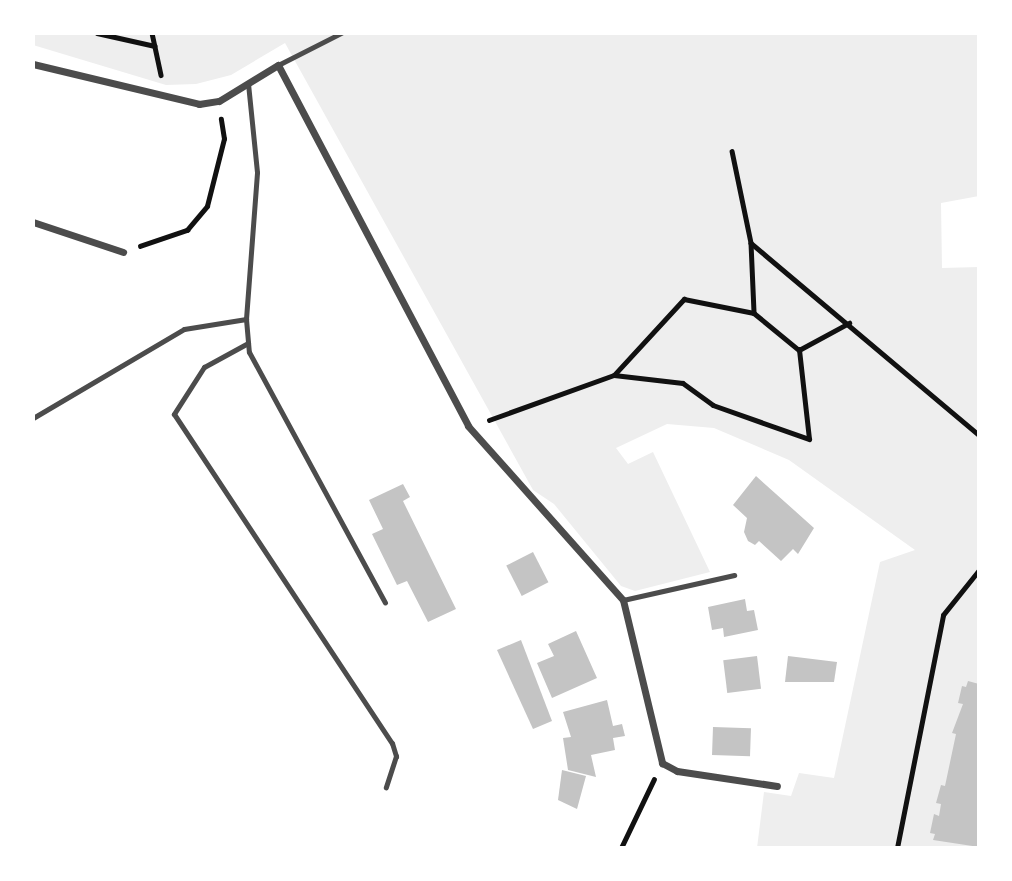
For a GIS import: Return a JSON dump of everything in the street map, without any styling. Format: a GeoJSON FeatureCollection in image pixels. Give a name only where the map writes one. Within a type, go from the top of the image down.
{"type":"FeatureCollection","features":[{"type":"Feature","properties":{"kind":"street"},"geometry":{"type":"LineString","coordinates":[[33,64],[199,104],[219,101],[278,65],[468,426],[623,600],[662,763],[677,771],[777,786]]}},
{"type":"Feature","properties":{"kind":"street"},"geometry":{"type":"LineString","coordinates":[[33,222],[123,252]]}},
{"type":"Feature","properties":{"kind":"lane"},"geometry":{"type":"LineString","coordinates":[[278,65],[341,33]]}},
{"type":"Feature","properties":{"kind":"lane"},"geometry":{"type":"LineString","coordinates":[[248,83],[257,172],[246,319],[248,343],[385,602]]}},
{"type":"Feature","properties":{"kind":"lane"},"geometry":{"type":"LineString","coordinates":[[33,418],[184,329],[246,319]]}},
{"type":"Feature","properties":{"kind":"lane"},"geometry":{"type":"LineString","coordinates":[[248,343],[204,367],[174,414],[392,743],[396,756],[386,787]]}},
{"type":"Feature","properties":{"kind":"lane"},"geometry":{"type":"LineString","coordinates":[[623,600],[734,575]]}},
{"type":"Feature","properties":{"kind":"path"},"geometry":{"type":"LineString","coordinates":[[97,33],[155,46]]}},
{"type":"Feature","properties":{"kind":"path"},"geometry":{"type":"LineString","coordinates":[[152,33],[161,97]]}},
{"type":"Feature","properties":{"kind":"path"},"geometry":{"type":"LineString","coordinates":[[123,252],[187,230],[207,206],[224,139],[219,101]]}},
{"type":"Feature","properties":{"kind":"path"},"geometry":{"type":"LineString","coordinates":[[732,151],[751,243],[754,313]]}},
{"type":"Feature","properties":{"kind":"path"},"geometry":{"type":"LineString","coordinates":[[751,243],[979,435]]}},
{"type":"Feature","properties":{"kind":"path"},"geometry":{"type":"LineString","coordinates":[[468,426],[614,375],[683,383],[713,405],[809,439],[799,350],[754,313],[684,299],[614,375]]}},
{"type":"Feature","properties":{"kind":"path"},"geometry":{"type":"LineString","coordinates":[[799,350],[849,323]]}},
{"type":"Feature","properties":{"kind":"path"},"geometry":{"type":"LineString","coordinates":[[897,848],[943,615],[979,569]]}},
{"type":"Feature","properties":{"kind":"path"},"geometry":{"type":"LineString","coordinates":[[621,848],[662,763]]}},
{"type":"Feature","properties":{"kind":"shaded area"},"geometry":{"type":"Polygon","coordinates":[[[33,33],[979,33],[979,196],[941,203],[942,268],[979,267],[979,848],[757,848],[764,792],[791,796],[799,773],[834,778],[880,562],[915,550],[789,460],[714,428],[667,424],[616,448],[628,464],[653,452],[710,572],[635,591],[621,586],[554,504],[533,490],[285,43],[231,75],[196,84],[166,85],[33,45],[33,33]]]}},
{"type":"Feature","properties":{"kind":"building"},"geometry":{"type":"Polygon","coordinates":[[[756,476],[814,528],[798,554],[793,549],[781,561],[759,541],[755,545],[748,541],[744,532],[747,518],[733,505],[756,476]]]}},
{"type":"Feature","properties":{"kind":"building"},"geometry":{"type":"Polygon","coordinates":[[[403,484],[410,497],[403,501],[456,609],[428,622],[407,581],[397,585],[372,534],[383,529],[369,500],[403,484]]]}},
{"type":"Feature","properties":{"kind":"building"},"geometry":{"type":"Polygon","coordinates":[[[533,552],[548,582],[522,596],[506,566],[533,552]]]}},
{"type":"Feature","properties":{"kind":"building"},"geometry":{"type":"Polygon","coordinates":[[[745,599],[747,611],[754,610],[758,630],[724,637],[723,628],[712,630],[708,607],[745,599]]]}},
{"type":"Feature","properties":{"kind":"building"},"geometry":{"type":"Polygon","coordinates":[[[576,631],[597,678],[552,698],[537,663],[554,656],[548,644],[576,631]]]}},
{"type":"Feature","properties":{"kind":"building"},"geometry":{"type":"Polygon","coordinates":[[[521,640],[552,721],[533,729],[497,650],[521,640]]]}},
{"type":"Feature","properties":{"kind":"building"},"geometry":{"type":"Polygon","coordinates":[[[757,656],[761,689],[727,693],[723,660],[757,656]]]}},
{"type":"Feature","properties":{"kind":"building"},"geometry":{"type":"Polygon","coordinates":[[[788,656],[837,662],[834,682],[785,682],[788,656]]]}},
{"type":"Feature","properties":{"kind":"building"},"geometry":{"type":"Polygon","coordinates":[[[968,681],[979,684],[979,847],[933,840],[935,834],[930,833],[934,814],[939,816],[941,804],[936,803],[941,785],[945,786],[956,734],[952,733],[963,704],[958,703],[962,686],[966,687],[968,681]]]}},
{"type":"Feature","properties":{"kind":"building"},"geometry":{"type":"Polygon","coordinates":[[[607,700],[613,726],[622,724],[625,736],[613,738],[615,750],[591,755],[596,777],[568,770],[563,738],[571,737],[563,712],[607,700]]]}},
{"type":"Feature","properties":{"kind":"building"},"geometry":{"type":"Polygon","coordinates":[[[713,727],[751,728],[750,756],[712,755],[713,727]]]}},
{"type":"Feature","properties":{"kind":"building"},"geometry":{"type":"Polygon","coordinates":[[[562,770],[586,776],[577,809],[558,800],[562,770]]]}}]}
